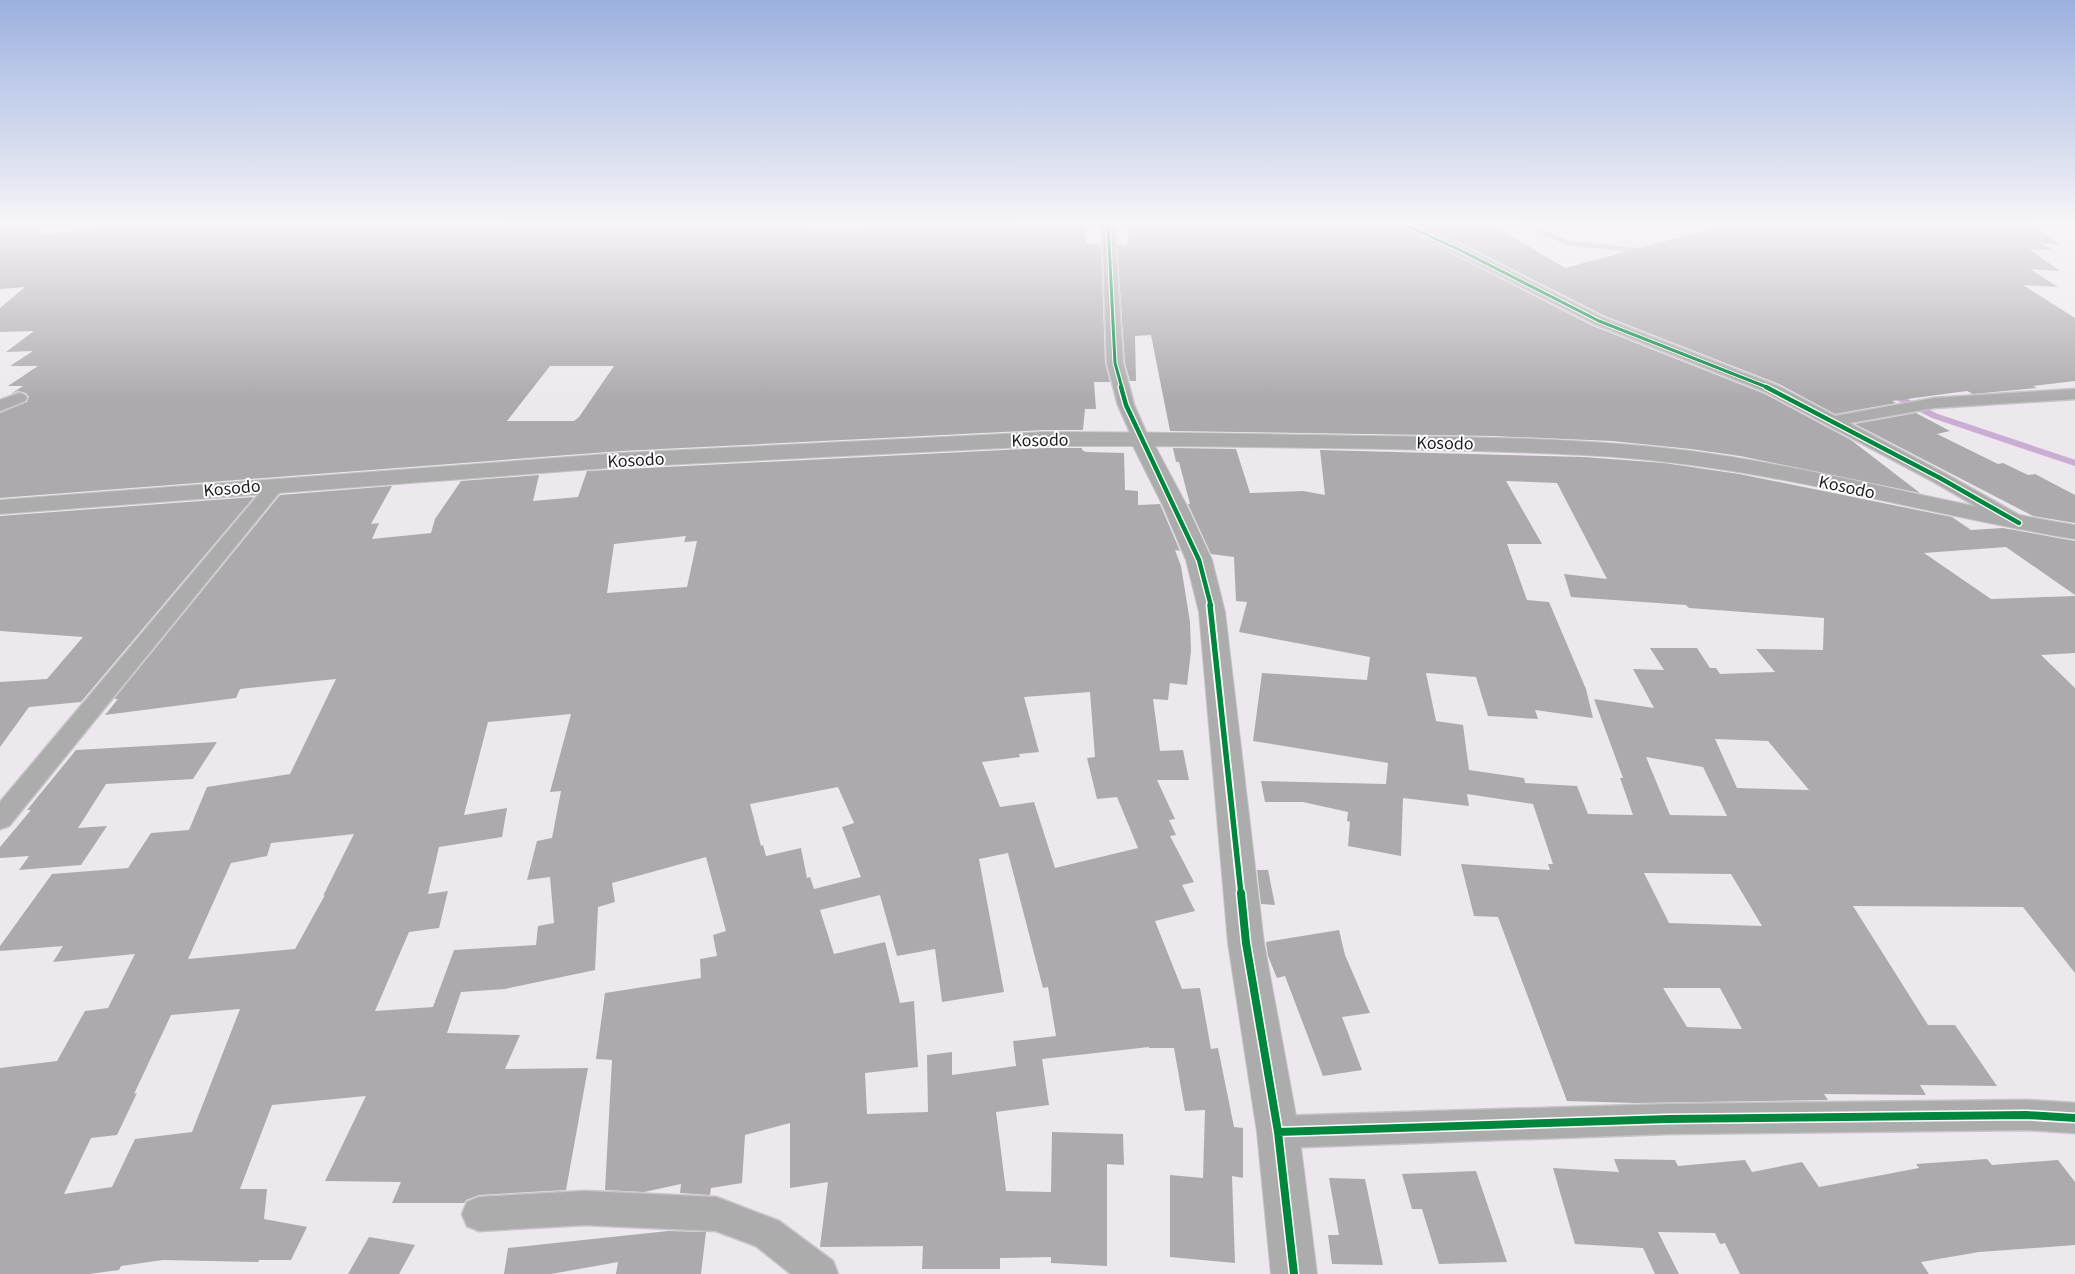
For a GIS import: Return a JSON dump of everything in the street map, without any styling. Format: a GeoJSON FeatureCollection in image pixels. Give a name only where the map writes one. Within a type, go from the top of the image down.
{"type":"FeatureCollection","features":[{"type":"Feature","properties":{"kind":"main road","name":"Kosodo"},"geometry":{"type":"LineString","coordinates":[[0,507],[640,459],[1044,439],[1141,439],[1425,443],[1599,448],[1691,458],[1762,469],[2019,523],[2075,532]]}},
{"type":"Feature","properties":{"kind":"main road"},"geometry":{"type":"LineString","coordinates":[[1141,439],[1176,506],[1199,560],[1212,612],[1246,943],[1278,1132],[1294,1274]]}},
{"type":"Feature","properties":{"kind":"street"},"geometry":{"type":"LineString","coordinates":[[1111,281],[1115,363],[1126,405],[1141,439]]}},
{"type":"Feature","properties":{"kind":"street"},"geometry":{"type":"LineString","coordinates":[[1522,281],[1599,321],[1748,379],[1834,421],[2019,523]]}},
{"type":"Feature","properties":{"kind":"street"},"geometry":{"type":"LineString","coordinates":[[1834,421],[1934,403],[2075,394]]}},
{"type":"Feature","properties":{"kind":"street"},"geometry":{"type":"LineString","coordinates":[[0,406],[19,398]]}},
{"type":"Feature","properties":{"kind":"street"},"geometry":{"type":"LineString","coordinates":[[0,820],[276,485]]}},
{"type":"Feature","properties":{"kind":"street"},"geometry":{"type":"LineString","coordinates":[[1278,1132],[1668,1119],[2026,1115],[2075,1118]]}},
{"type":"Feature","properties":{"kind":"street"},"geometry":{"type":"LineString","coordinates":[[479,1214],[585,1208],[716,1214],[767,1233],[820,1274]]}},
{"type":"Feature","properties":{"kind":"building"},"geometry":{"type":"Polygon","coordinates":[[[0,281],[1102,281],[1105,363],[1110,382],[1094,382],[1096,409],[1085,409],[1083,430],[1044,430],[621,451],[0,498],[0,413],[27,402],[29,397],[26,393],[18,391],[11,394],[23,386],[8,386],[38,366],[10,366],[33,351],[6,352],[34,331],[0,332],[0,308],[25,287],[0,289],[0,281]],[[550,366],[507,421],[574,421],[579,417],[614,366],[550,366]]]}},
{"type":"Feature","properties":{"kind":"building"},"geometry":{"type":"Polygon","coordinates":[[[1119,281],[1506,281],[1593,326],[1765,394],[1851,440],[1920,493],[1740,456],[1612,441],[1492,436],[1170,431],[1151,335],[1135,336],[1136,381],[1130,381],[1125,363],[1119,281]]]}},
{"type":"Feature","properties":{"kind":"building"},"geometry":{"type":"Polygon","coordinates":[[[1537,281],[2049,281],[2058,287],[2023,285],[2075,318],[2075,381],[2033,386],[2037,388],[1973,394],[1967,391],[1892,401],[1896,403],[1835,414],[1779,384],[1605,316],[1537,281]]]}},
{"type":"Feature","properties":{"kind":"building"},"geometry":{"type":"Polygon","coordinates":[[[1916,413],[1950,431],[1937,434],[1998,464],[2003,463],[2028,475],[2035,474],[2075,495],[2075,523],[2033,516],[1855,424],[1916,413]]]}},
{"type":"Feature","properties":{"kind":"building"},"geometry":{"type":"Polygon","coordinates":[[[1044,448],[1082,448],[1086,452],[1124,453],[1125,490],[1138,491],[1138,505],[1160,504],[1180,551],[1175,550],[1181,566],[1190,622],[1191,651],[1187,685],[1170,683],[1168,700],[1153,699],[1160,751],[1183,750],[1189,780],[1157,780],[1175,819],[1169,820],[1176,835],[1170,836],[1194,882],[1182,885],[1195,911],[1155,921],[1182,989],[1200,988],[1211,1049],[1218,1048],[1234,1127],[1243,1128],[1243,1178],[1232,1176],[1235,1263],[1170,1257],[1170,1175],[1203,1178],[1205,1110],[1185,1111],[1174,1048],[1149,1047],[1042,1059],[1049,1105],[996,1112],[1006,1191],[1051,1192],[1052,1132],[1123,1134],[1124,1165],[1107,1164],[1107,1266],[1051,1263],[1051,1257],[1000,1258],[1000,1269],[922,1269],[923,1246],[820,1247],[828,1182],[790,1188],[790,1123],[745,1135],[742,1183],[711,1188],[710,1195],[680,1193],[681,1184],[644,1192],[605,1190],[612,1060],[596,1059],[605,993],[701,978],[700,959],[717,956],[713,935],[726,931],[706,857],[612,883],[615,902],[598,907],[595,970],[505,989],[461,992],[447,1033],[520,1035],[505,1069],[588,1068],[566,1190],[479,1195],[466,1200],[464,1203],[392,1203],[401,1182],[325,1181],[366,1096],[272,1105],[240,1189],[267,1189],[264,1219],[307,1227],[291,1260],[259,1260],[258,1262],[163,1260],[121,1266],[119,1270],[89,1274],[0,1274],[0,1068],[57,1061],[85,1011],[108,1008],[135,954],[53,962],[63,946],[0,951],[0,946],[52,874],[128,868],[151,833],[189,830],[207,787],[290,774],[336,679],[240,689],[236,698],[105,715],[118,699],[114,699],[280,495],[392,486],[371,524],[379,523],[372,539],[431,533],[435,519],[461,481],[539,475],[533,501],[578,497],[587,471],[1044,448]],[[686,536],[614,544],[607,593],[687,587],[697,541],[684,542],[686,536]],[[1090,692],[1024,697],[1039,752],[1019,754],[1020,757],[982,762],[1000,807],[1034,802],[1055,868],[1138,848],[1117,797],[1097,799],[1087,758],[1095,757],[1090,692]],[[571,714],[488,722],[464,815],[507,808],[502,837],[439,847],[428,894],[448,891],[439,928],[409,932],[375,1011],[433,1007],[454,950],[536,945],[538,926],[554,923],[550,877],[527,880],[537,841],[552,838],[561,791],[550,792],[571,714]],[[838,787],[750,804],[761,846],[763,845],[766,856],[801,848],[807,878],[810,877],[814,889],[861,877],[842,827],[854,823],[838,787]],[[354,834],[271,843],[267,856],[231,863],[188,959],[295,949],[325,895],[323,896],[354,834]],[[1008,853],[979,859],[1004,992],[942,1002],[935,949],[897,956],[880,895],[820,910],[834,954],[885,942],[900,1003],[914,1001],[918,1067],[865,1073],[867,1114],[928,1112],[927,1055],[952,1052],[952,1075],[1016,1066],[1013,1041],[1056,1036],[1048,987],[1043,988],[1008,853]],[[240,1009],[171,1015],[134,1094],[137,1093],[117,1135],[91,1138],[64,1194],[112,1187],[135,1139],[192,1132],[240,1009]]]}},
{"type":"Feature","properties":{"kind":"building"},"geometry":{"type":"Polygon","coordinates":[[[1173,448],[1236,449],[1250,493],[1303,491],[1325,495],[1320,450],[1584,457],[1664,463],[1739,474],[1952,517],[1971,530],[2003,528],[2075,541],[2075,595],[2006,547],[1924,553],[1991,599],[2075,596],[2075,653],[2041,655],[2075,688],[2075,973],[2023,907],[1853,906],[1928,1025],[1955,1025],[1997,1086],[1920,1085],[1926,1095],[1824,1094],[1828,1100],[1635,1103],[1567,1101],[1498,917],[1474,916],[1461,864],[1550,870],[1548,864],[1553,864],[1533,804],[1467,794],[1469,806],[1403,798],[1401,856],[1348,846],[1350,822],[1347,821],[1348,812],[1303,802],[1265,802],[1261,781],[1386,784],[1388,763],[1253,741],[1262,673],[1367,680],[1370,657],[1239,632],[1247,602],[1236,601],[1234,557],[1211,554],[1188,504],[1190,504],[1179,462],[1176,462],[1173,448]],[[1506,481],[1542,544],[1507,544],[1527,600],[1549,602],[1586,689],[1593,718],[1535,710],[1538,719],[1488,716],[1476,677],[1426,673],[1436,721],[1463,725],[1469,770],[1524,778],[1525,783],[1577,786],[1588,814],[1633,815],[1620,778],[1623,778],[1594,699],[1654,708],[1633,669],[1664,670],[1650,648],[1697,648],[1710,668],[1716,668],[1720,674],[1775,672],[1756,649],[1823,650],[1824,618],[1689,608],[1686,605],[1571,597],[1564,574],[1607,579],[1557,483],[1506,481]],[[1715,739],[1737,788],[1809,790],[1768,741],[1715,739]],[[1646,757],[1670,815],[1727,816],[1703,767],[1646,757]],[[1644,873],[1669,923],[1762,926],[1731,874],[1644,873]],[[1663,988],[1687,1027],[1742,1029],[1720,988],[1663,988]]]}},
{"type":"Feature","properties":{"kind":"building"},"geometry":{"type":"Polygon","coordinates":[[[254,497],[81,702],[29,707],[0,747],[0,682],[47,679],[83,637],[0,631],[0,516],[254,497]]]}},
{"type":"Feature","properties":{"kind":"building"},"geometry":{"type":"Polygon","coordinates":[[[217,742],[193,779],[106,784],[78,828],[107,826],[81,865],[19,870],[29,856],[0,858],[0,847],[31,810],[27,810],[76,750],[217,742]]]}},
{"type":"Feature","properties":{"kind":"building"},"geometry":{"type":"Polygon","coordinates":[[[1257,870],[1268,870],[1275,905],[1261,904],[1257,870]]]}},
{"type":"Feature","properties":{"kind":"building"},"geometry":{"type":"Polygon","coordinates":[[[1339,930],[1345,955],[1370,1013],[1342,1017],[1362,1070],[1323,1076],[1285,976],[1277,978],[1268,956],[1266,942],[1339,930]]]}},
{"type":"Feature","properties":{"kind":"building"},"geometry":{"type":"Polygon","coordinates":[[[1614,1159],[1675,1160],[1678,1166],[1745,1160],[1752,1172],[1802,1162],[1819,1187],[1919,1168],[1916,1164],[1987,1159],[1992,1165],[2058,1160],[2075,1182],[2075,1245],[1979,1252],[1921,1262],[1929,1274],[1740,1274],[1725,1243],[1720,1244],[1715,1233],[1658,1232],[1679,1274],[1655,1274],[1643,1248],[1575,1244],[1553,1168],[1619,1172],[1614,1159]]]}},
{"type":"Feature","properties":{"kind":"building"},"geometry":{"type":"Polygon","coordinates":[[[1476,1171],[1507,1262],[1439,1264],[1422,1209],[1412,1209],[1402,1174],[1476,1171]]]}},
{"type":"Feature","properties":{"kind":"building"},"geometry":{"type":"Polygon","coordinates":[[[1329,1178],[1365,1179],[1383,1265],[1332,1264],[1328,1235],[1339,1235],[1329,1178]]]}},
{"type":"Feature","properties":{"kind":"building"},"geometry":{"type":"Polygon","coordinates":[[[668,1231],[706,1232],[701,1274],[616,1274],[618,1262],[551,1274],[504,1274],[508,1248],[668,1231]]]}},
{"type":"Feature","properties":{"kind":"building"},"geometry":{"type":"Polygon","coordinates":[[[369,1237],[415,1245],[399,1274],[348,1274],[369,1237]]]}},
{"type":"Feature","properties":{"kind":"waterway"},"geometry":{"type":"LineString","coordinates":[[1895,396],[1935,416],[2075,463]]}},
{"type":"Feature","properties":{"kind":"cycle path"},"geometry":{"type":"LineString","coordinates":[[1111,281],[1115,363],[1126,405],[1199,560],[1212,612],[1246,943],[1278,1132],[1294,1274]]}},
{"type":"Feature","properties":{"kind":"cycle path"},"geometry":{"type":"LineString","coordinates":[[1522,281],[1599,321],[1772,389],[1940,478],[2019,523]]}},
{"type":"Feature","properties":{"kind":"cycle path"},"geometry":{"type":"LineString","coordinates":[[1278,1132],[1668,1119],[2026,1115],[2075,1118]]}}]}
